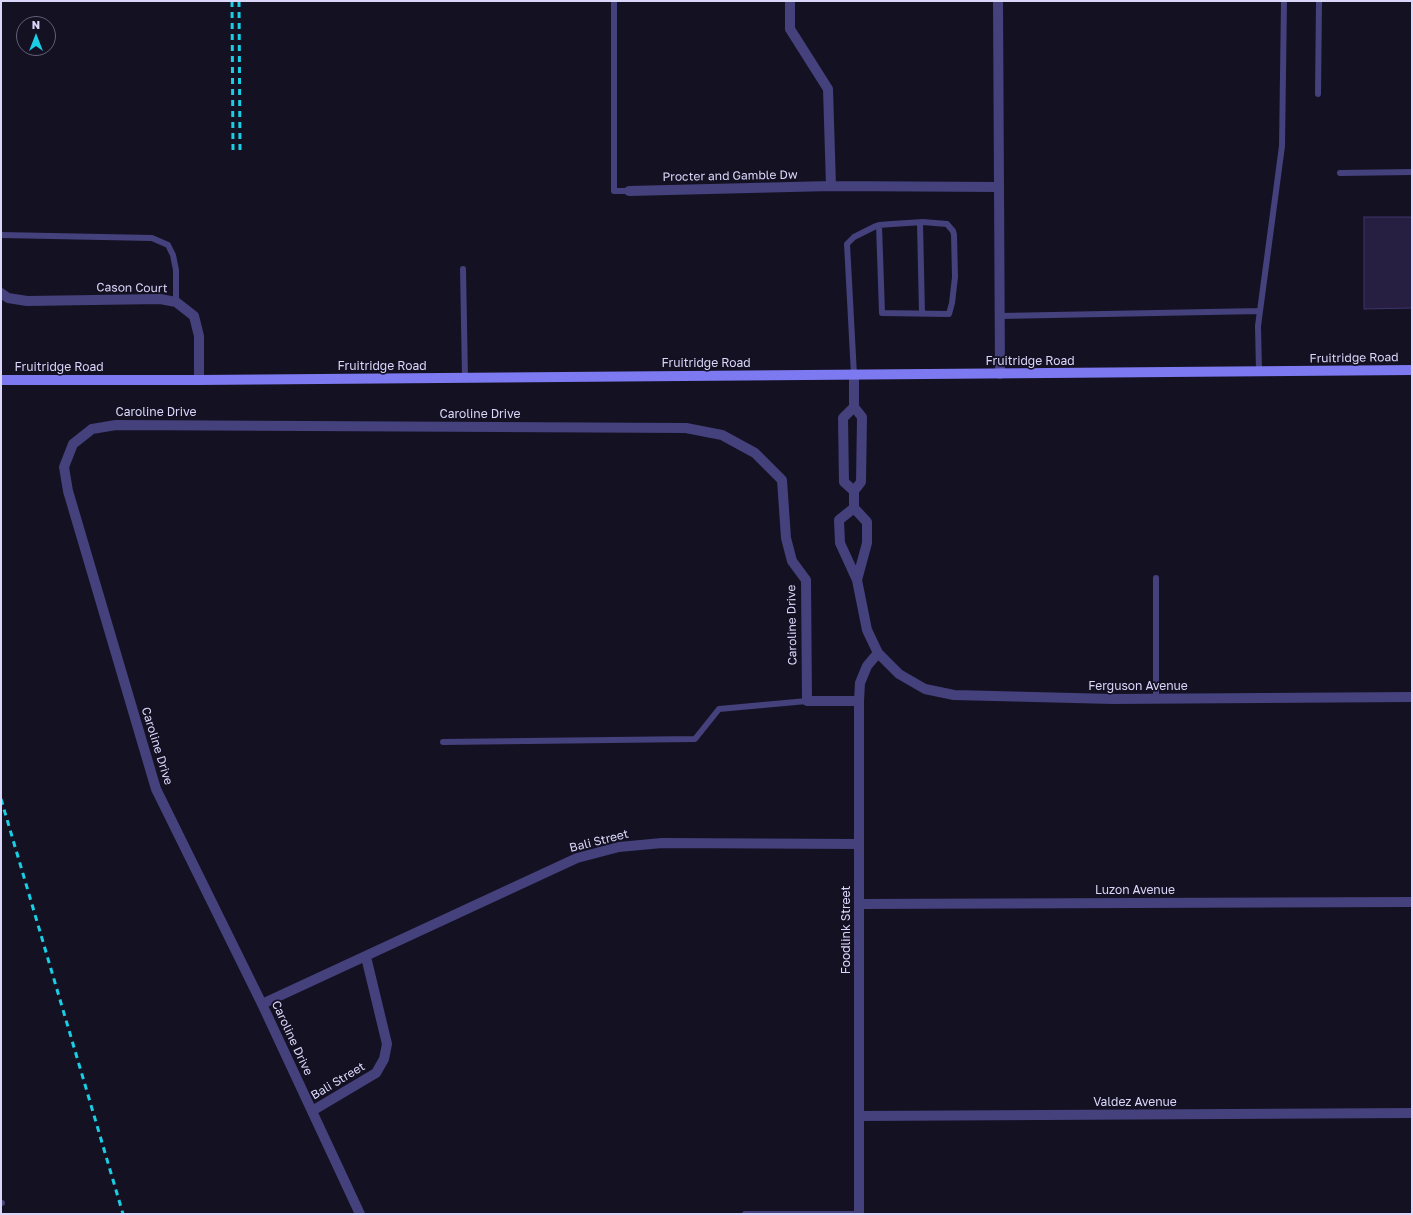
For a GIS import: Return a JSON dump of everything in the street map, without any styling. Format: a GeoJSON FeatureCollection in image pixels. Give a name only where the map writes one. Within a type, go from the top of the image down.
{"type":"FeatureCollection","features":[{"type":"Feature","properties":{"kind":"main road","name":"Fruitridge Road"},"geometry":{"type":"LineString","coordinates":[[1,380],[199,380],[1412,370]]}},
{"type":"Feature","properties":{"kind":"street"},"geometry":{"type":"LineString","coordinates":[[790,1],[790,29],[828,89],[832,186]]}},
{"type":"Feature","properties":{"kind":"street"},"geometry":{"type":"LineString","coordinates":[[998,1],[1000,374]]}},
{"type":"Feature","properties":{"kind":"street","name":"Procter and Gamble Dw"},"geometry":{"type":"LineString","coordinates":[[629,191],[832,186],[999,187]]}},
{"type":"Feature","properties":{"kind":"street","name":"Cason Court"},"geometry":{"type":"LineString","coordinates":[[1,293],[8,298],[27,301],[160,300],[176,302],[194,316],[199,336],[199,380]]}},
{"type":"Feature","properties":{"kind":"street"},"geometry":{"type":"LineString","coordinates":[[854,375],[854,407],[862,417],[861,482],[854,491],[854,508],[867,522],[867,543],[857,580]]}},
{"type":"Feature","properties":{"kind":"street"},"geometry":{"type":"LineString","coordinates":[[854,407],[843,418],[844,482],[854,491]]}},
{"type":"Feature","properties":{"kind":"street","name":"Caroline Drive"},"geometry":{"type":"LineString","coordinates":[[360,1214],[262,1004],[150,775],[68,491],[64,467],[73,444],[92,429],[116,425],[686,428],[722,435],[755,453],[782,480],[786,538],[792,561],[806,580],[807,701]]}},
{"type":"Feature","properties":{"kind":"street"},"geometry":{"type":"LineString","coordinates":[[854,508],[839,520],[840,543],[857,580]]}},
{"type":"Feature","properties":{"kind":"street","name":"Ferguson Avenue"},"geometry":{"type":"LineString","coordinates":[[857,580],[867,630],[878,653],[899,674],[925,689],[954,695],[1156,699],[1412,697]]}},
{"type":"Feature","properties":{"kind":"street","name":"Foodlink Street"},"geometry":{"type":"LineString","coordinates":[[859,1214],[859,700],[860,683],[866,666],[878,653]]}},
{"type":"Feature","properties":{"kind":"street"},"geometry":{"type":"LineString","coordinates":[[807,701],[859,700]]}},
{"type":"Feature","properties":{"kind":"street","name":"Bali Street"},"geometry":{"type":"LineString","coordinates":[[262,1004],[577,858],[619,847],[662,843],[859,844]]}},
{"type":"Feature","properties":{"kind":"street","name":"Luzon Avenue"},"geometry":{"type":"LineString","coordinates":[[859,904],[1412,902]]}},
{"type":"Feature","properties":{"kind":"street","name":"Bali Street"},"geometry":{"type":"LineString","coordinates":[[312,1111],[376,1073],[384,1059],[387,1044],[366,957]]}},
{"type":"Feature","properties":{"kind":"street","name":"Valdez Avenue"},"geometry":{"type":"LineString","coordinates":[[859,1116],[1412,1113]]}},
{"type":"Feature","properties":{"kind":"lane"},"geometry":{"type":"LineString","coordinates":[[614,1],[614,191],[629,191]]}},
{"type":"Feature","properties":{"kind":"lane"},"geometry":{"type":"LineString","coordinates":[[1259,372],[1258,326],[1282,146],[1284,1]]}},
{"type":"Feature","properties":{"kind":"lane"},"geometry":{"type":"LineString","coordinates":[[1318,94],[1319,1]]}},
{"type":"Feature","properties":{"kind":"lane"},"geometry":{"type":"LineString","coordinates":[[1340,173],[1412,172]]}},
{"type":"Feature","properties":{"kind":"lane"},"geometry":{"type":"LineString","coordinates":[[854,375],[847,244],[863,231],[879,225],[920,222],[947,224],[951,227],[954,236],[955,277],[949,314],[882,313],[879,225]]}},
{"type":"Feature","properties":{"kind":"lane"},"geometry":{"type":"LineString","coordinates":[[920,222],[922,314]]}},
{"type":"Feature","properties":{"kind":"lane"},"geometry":{"type":"LineString","coordinates":[[1,235],[152,238],[168,245],[173,255],[176,270],[176,302]]}},
{"type":"Feature","properties":{"kind":"lane"},"geometry":{"type":"LineString","coordinates":[[463,269],[465,378]]}},
{"type":"Feature","properties":{"kind":"lane"},"geometry":{"type":"LineString","coordinates":[[1000,316],[1260,311]]}},
{"type":"Feature","properties":{"kind":"lane"},"geometry":{"type":"LineString","coordinates":[[1156,578],[1156,699]]}},
{"type":"Feature","properties":{"kind":"lane"},"geometry":{"type":"LineString","coordinates":[[443,742],[695,740],[719,709],[807,701]]}},
{"type":"Feature","properties":{"kind":"lane"},"geometry":{"type":"LineString","coordinates":[[745,1214],[859,1214]]}},
{"type":"Feature","properties":{"kind":"building"},"geometry":{"type":"Polygon","coordinates":[[[1364,217],[1412,217],[1412,308],[1364,309],[1364,217]]]}},
{"type":"Feature","properties":{"kind":"railway"},"geometry":{"type":"LineString","coordinates":[[232,1],[233,151]]}},
{"type":"Feature","properties":{"kind":"railway"},"geometry":{"type":"LineString","coordinates":[[239,1],[240,151]]}},
{"type":"Feature","properties":{"kind":"railway"},"geometry":{"type":"LineString","coordinates":[[1,799],[123,1214]]}}]}
